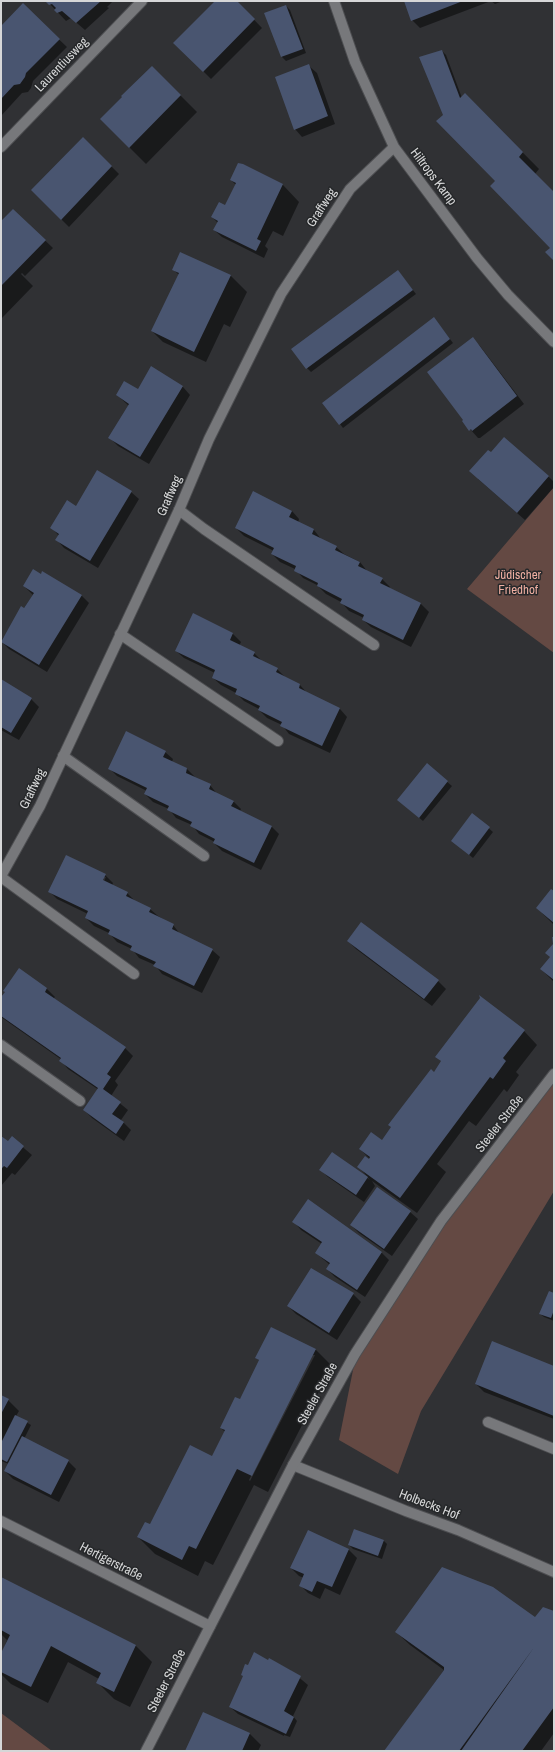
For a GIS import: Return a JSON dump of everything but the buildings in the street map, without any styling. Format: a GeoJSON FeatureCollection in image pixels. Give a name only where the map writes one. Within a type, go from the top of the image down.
{"type":"FeatureCollection","features":[{"type":"Feature","properties":{"kind":"street","name":"Laurentiusweg"},"geometry":{"type":"LineString","coordinates":[[1,147],[142,1]]}},
{"type":"Feature","properties":{"kind":"street","name":"Hiltrops Kamp"},"geometry":{"type":"LineString","coordinates":[[334,1],[355,62],[394,147],[477,258],[508,295],[554,342]]}},
{"type":"Feature","properties":{"kind":"street","name":"Graffweg"},"geometry":{"type":"LineString","coordinates":[[1,877],[40,806],[179,510],[209,439],[281,294],[350,189],[394,147]]}},
{"type":"Feature","properties":{"kind":"street"},"geometry":{"type":"LineString","coordinates":[[179,510],[204,529],[374,645]]}},
{"type":"Feature","properties":{"kind":"street"},"geometry":{"type":"LineString","coordinates":[[120,634],[278,741]]}},
{"type":"Feature","properties":{"kind":"street"},"geometry":{"type":"LineString","coordinates":[[63,756],[204,856]]}},
{"type":"Feature","properties":{"kind":"street"},"geometry":{"type":"LineString","coordinates":[[1,877],[134,974]]}},
{"type":"Feature","properties":{"kind":"street"},"geometry":{"type":"LineString","coordinates":[[1,1045],[80,1101]]}},
{"type":"Feature","properties":{"kind":"street","name":"Steeler Straße"},"geometry":{"type":"LineString","coordinates":[[146,1751],[293,1465],[355,1354],[441,1221],[554,1074]]}},
{"type":"Feature","properties":{"kind":"street"},"geometry":{"type":"LineString","coordinates":[[488,1422],[554,1449]]}},
{"type":"Feature","properties":{"kind":"street","name":"Holbecks Hof"},"geometry":{"type":"LineString","coordinates":[[293,1465],[406,1511],[458,1530],[554,1572]]}},
{"type":"Feature","properties":{"kind":"street","name":"Hertigerstraße"},"geometry":{"type":"LineString","coordinates":[[1,1521],[210,1626]]}},
{"type":"Feature","properties":{"kind":"green space","name":"Jüdischer Friedhof"},"geometry":{"type":"Polygon","coordinates":[[[554,487],[554,653],[467,589],[554,487]]]}},
{"type":"Feature","properties":{"kind":"green space"},"geometry":{"type":"Polygon","coordinates":[[[554,1076],[554,1191],[421,1411],[398,1474],[339,1440],[356,1355],[439,1231],[554,1076]]]}},
{"type":"Feature","properties":{"kind":"green space"},"geometry":{"type":"Polygon","coordinates":[[[1,1713],[52,1751],[1,1751],[1,1713]]]}}]}
